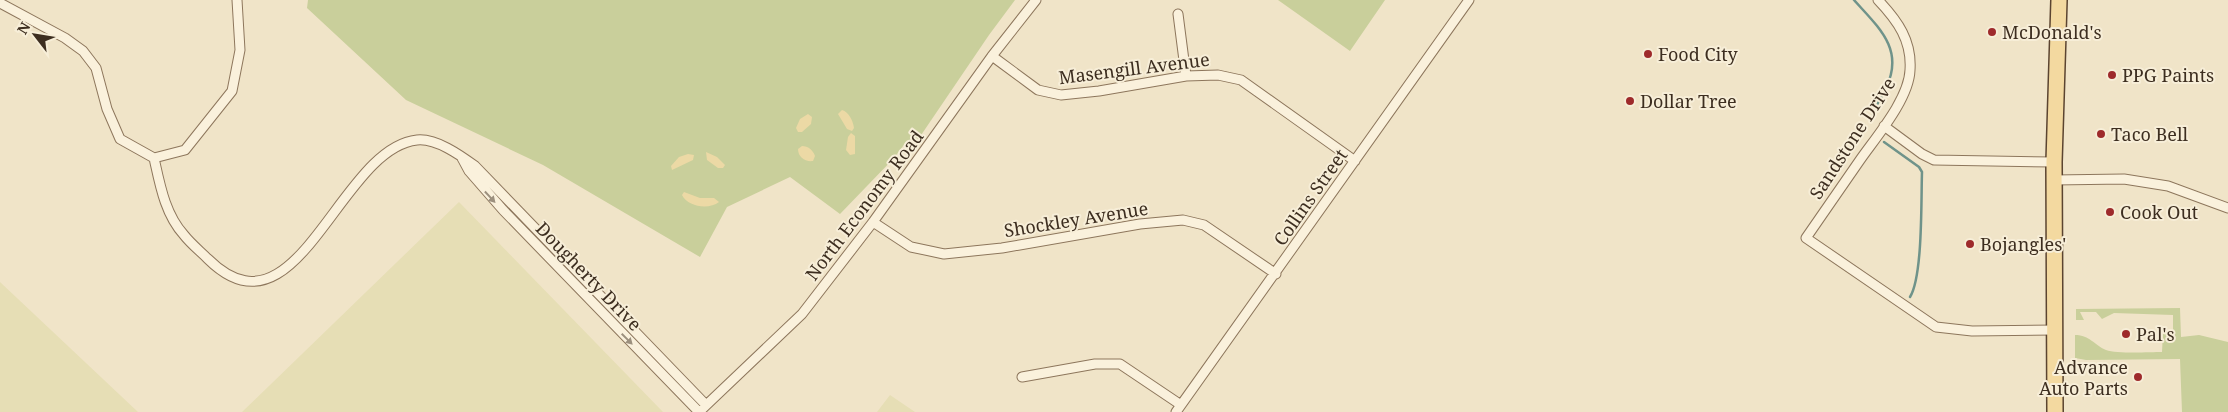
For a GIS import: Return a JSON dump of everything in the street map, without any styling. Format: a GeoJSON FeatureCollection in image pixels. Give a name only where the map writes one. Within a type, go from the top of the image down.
{"type":"FeatureCollection","features":[{"type":"Feature","properties":{"kind":"main road"},"geometry":{"type":"LineString","coordinates":[[2054,412],[2054,162],[2059,0]]}},
{"type":"Feature","properties":{"kind":"street"},"geometry":{"type":"LineString","coordinates":[[0,3],[65,38],[83,51],[96,68],[106,109],[120,139],[154,158],[185,150],[232,91],[240,50],[237,0]]}},
{"type":"Feature","properties":{"kind":"street","name":"North Economy Road"},"geometry":{"type":"LineString","coordinates":[[699,412],[802,314],[873,222],[992,56],[1036,0]]}},
{"type":"Feature","properties":{"kind":"street","name":"Collins Street"},"geometry":{"type":"LineString","coordinates":[[1179,408],[1469,0]]}},
{"type":"Feature","properties":{"kind":"street","name":"Sandstone Drive"},"geometry":{"type":"LineString","coordinates":[[1878,0],[1889,11],[1907,38],[1910,54],[1910,72],[1907,87],[1884,126],[1806,238],[1936,327],[1972,331],[2055,330]]}},
{"type":"Feature","properties":{"kind":"street"},"geometry":{"type":"LineString","coordinates":[[1178,14],[1186,76]]}},
{"type":"Feature","properties":{"kind":"street","name":"Masengill Avenue"},"geometry":{"type":"LineString","coordinates":[[992,56],[1038,90],[1055,95],[1099,91],[1186,76],[1218,75],[1242,80],[1273,100],[1354,161]]}},
{"type":"Feature","properties":{"kind":"street"},"geometry":{"type":"LineString","coordinates":[[1884,126],[1922,154],[1934,160],[2054,162]]}},
{"type":"Feature","properties":{"kind":"street","name":"Dougherty Drive"},"geometry":{"type":"LineString","coordinates":[[154,158],[164,202],[183,234],[218,269],[238,280],[265,280],[285,270],[310,245],[362,173],[381,154],[405,142],[419,139],[439,144],[475,166],[706,405]]}},
{"type":"Feature","properties":{"kind":"street","name":"Dougherty Drive"},"geometry":{"type":"LineString","coordinates":[[462,158],[469,172],[484,190],[699,412]]}},
{"type":"Feature","properties":{"kind":"street"},"geometry":{"type":"LineString","coordinates":[[2054,180],[2124,179],[2168,186],[2228,208]]}},
{"type":"Feature","properties":{"kind":"street","name":"Shockley Avenue"},"geometry":{"type":"LineString","coordinates":[[873,222],[911,247],[944,254],[1002,248],[1140,224],[1182,220],[1204,225],[1276,274]]}},
{"type":"Feature","properties":{"kind":"street"},"geometry":{"type":"LineString","coordinates":[[609,320],[617,312]]}},
{"type":"Feature","properties":{"kind":"street"},"geometry":{"type":"LineString","coordinates":[[1022,377],[1095,364],[1120,364],[1179,408]]}},
{"type":"Feature","properties":{"kind":"shaded area"},"geometry":{"type":"Polygon","coordinates":[[[459,202],[663,412],[242,412],[459,202]]]}},
{"type":"Feature","properties":{"kind":"shaded area"},"geometry":{"type":"Polygon","coordinates":[[[0,282],[138,412],[0,412],[0,282]]]}},
{"type":"Feature","properties":{"kind":"shaded area"},"geometry":{"type":"Polygon","coordinates":[[[890,395],[915,412],[877,412],[890,395]]]}},
{"type":"Feature","properties":{"kind":"green space"},"geometry":{"type":"Polygon","coordinates":[[[308,0],[1015,0],[915,144],[912,146],[906,142],[895,157],[840,214],[790,177],[727,207],[700,257],[543,165],[406,100],[307,8],[308,0]]]}},
{"type":"Feature","properties":{"kind":"green space"},"geometry":{"type":"Polygon","coordinates":[[[1278,0],[1385,0],[1350,51],[1278,0]]]}},
{"type":"Feature","properties":{"kind":"green space"},"geometry":{"type":"Polygon","coordinates":[[[2180,308],[2181,337],[2199,335],[2228,342],[2228,412],[2182,412],[2180,359],[2086,360],[2075,358],[2075,335],[2080,335],[2111,351],[2162,352],[2163,332],[2173,332],[2173,315],[2114,313],[2102,319],[2096,312],[2080,312],[2084,320],[2076,320],[2076,309],[2180,308]]]}},
{"type":"Feature","properties":{"kind":"sand"},"geometry":{"type":"Polygon","coordinates":[[[842,110],[852,120],[854,128],[852,131],[847,129],[838,114],[842,110]]]}},
{"type":"Feature","properties":{"kind":"sand"},"geometry":{"type":"Polygon","coordinates":[[[808,114],[812,117],[811,124],[802,132],[798,132],[796,128],[800,119],[808,114]]]}},
{"type":"Feature","properties":{"kind":"sand"},"geometry":{"type":"Polygon","coordinates":[[[851,133],[855,136],[855,154],[850,155],[846,150],[848,137],[851,133]]]}},
{"type":"Feature","properties":{"kind":"sand"},"geometry":{"type":"Polygon","coordinates":[[[802,146],[813,152],[815,156],[813,161],[807,161],[801,157],[798,149],[802,146]]]}},
{"type":"Feature","properties":{"kind":"sand"},"geometry":{"type":"Polygon","coordinates":[[[706,152],[717,157],[725,165],[723,168],[718,168],[707,160],[706,152]]]}},
{"type":"Feature","properties":{"kind":"sand"},"geometry":{"type":"Polygon","coordinates":[[[688,154],[694,155],[693,160],[672,170],[671,166],[679,157],[688,154]]]}},
{"type":"Feature","properties":{"kind":"sand"},"geometry":{"type":"Polygon","coordinates":[[[684,192],[700,198],[714,198],[719,202],[710,206],[694,205],[685,199],[682,195],[684,192]]]}},
{"type":"Feature","properties":{"kind":"waterway"},"geometry":{"type":"LineString","coordinates":[[1854,0],[1880,29],[1891,50],[1891,74],[1872,120]]}},
{"type":"Feature","properties":{"kind":"waterway"},"geometry":{"type":"LineString","coordinates":[[1884,142],[1919,167],[1922,172],[1919,255],[1914,287],[1910,297]]}},
{"type":"Feature","properties":{"kind":"place","name":"McDonald's"},"geometry":{"type":"Point","coordinates":[1992,32]}},
{"type":"Feature","properties":{"kind":"place","name":"Food City"},"geometry":{"type":"Point","coordinates":[1648,54]}},
{"type":"Feature","properties":{"kind":"place","name":"PPG Paints"},"geometry":{"type":"Point","coordinates":[2112,75]}},
{"type":"Feature","properties":{"kind":"place","name":"Dollar Tree"},"geometry":{"type":"Point","coordinates":[1630,101]}},
{"type":"Feature","properties":{"kind":"place","name":"Taco Bell"},"geometry":{"type":"Point","coordinates":[2101,134]}},
{"type":"Feature","properties":{"kind":"place","name":"Cook Out"},"geometry":{"type":"Point","coordinates":[2110,212]}},
{"type":"Feature","properties":{"kind":"place","name":"Bojangles'"},"geometry":{"type":"Point","coordinates":[1970,244]}},
{"type":"Feature","properties":{"kind":"place","name":"Pal's"},"geometry":{"type":"Point","coordinates":[2126,334]}},
{"type":"Feature","properties":{"kind":"place","name":"Advance Auto Parts"},"geometry":{"type":"Point","coordinates":[2138,377]}}]}
